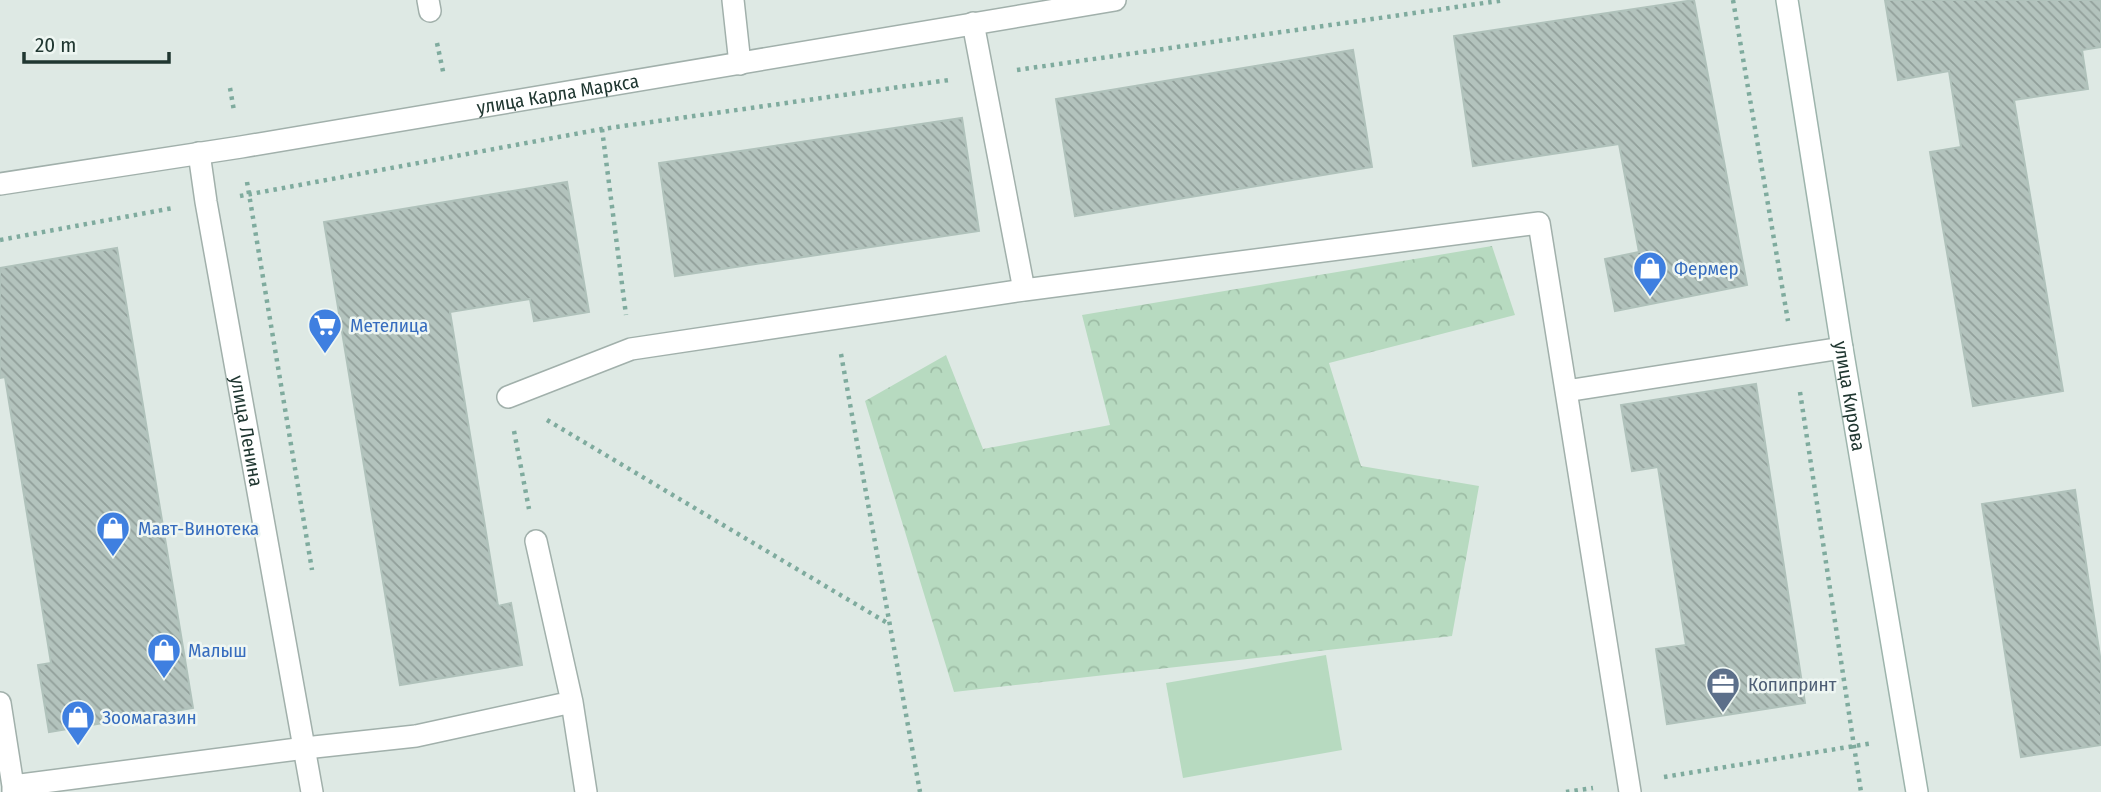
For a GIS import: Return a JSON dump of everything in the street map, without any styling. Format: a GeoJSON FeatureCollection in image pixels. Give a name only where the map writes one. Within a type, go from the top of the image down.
{"type":"FeatureCollection","features":[{"type":"Feature","properties":{"kind":"street"},"geometry":{"type":"LineString","coordinates":[[733,0],[740,64]]}},
{"type":"Feature","properties":{"kind":"street","name":"улица Карла Маркса"},"geometry":{"type":"LineString","coordinates":[[0,184],[241,147],[1115,0]]}},
{"type":"Feature","properties":{"kind":"street","name":"улица Кирова"},"geometry":{"type":"LineString","coordinates":[[1787,0],[1917,792]]}},
{"type":"Feature","properties":{"kind":"street"},"geometry":{"type":"LineString","coordinates":[[973,23],[1024,290]]}},
{"type":"Feature","properties":{"kind":"street","name":"улица Ленина"},"geometry":{"type":"LineString","coordinates":[[199,153],[312,792]]}},
{"type":"Feature","properties":{"kind":"street"},"geometry":{"type":"LineString","coordinates":[[508,397],[631,349],[1024,290],[1539,223],[1629,787]]}},
{"type":"Feature","properties":{"kind":"street"},"geometry":{"type":"LineString","coordinates":[[1566,391],[1842,348]]}},
{"type":"Feature","properties":{"kind":"street"},"geometry":{"type":"LineString","coordinates":[[536,541],[572,702],[586,792]]}},
{"type":"Feature","properties":{"kind":"street"},"geometry":{"type":"LineString","coordinates":[[0,703],[13,789],[304,748],[416,736],[572,702]]}},
{"type":"Feature","properties":{"kind":"path"},"geometry":{"type":"LineString","coordinates":[[0,240],[601,129],[1505,0]]}},
{"type":"Feature","properties":{"kind":"path"},"geometry":{"type":"LineString","coordinates":[[1733,0],[1794,355],[1861,792]]}},
{"type":"Feature","properties":{"kind":"path"},"geometry":{"type":"LineString","coordinates":[[230,88],[314,580]]}},
{"type":"Feature","properties":{"kind":"path"},"geometry":{"type":"LineString","coordinates":[[601,129],[631,349]]}},
{"type":"Feature","properties":{"kind":"path"},"geometry":{"type":"LineString","coordinates":[[835,318],[920,792]]}},
{"type":"Feature","properties":{"kind":"path"},"geometry":{"type":"LineString","coordinates":[[508,397],[889,624]]}},
{"type":"Feature","properties":{"kind":"path"},"geometry":{"type":"LineString","coordinates":[[508,397],[536,541]]}},
{"type":"Feature","properties":{"kind":"path"},"geometry":{"type":"LineString","coordinates":[[1566,792],[1629,787],[1853,745],[1908,740]]}},
{"type":"Feature","properties":{"kind":"green space"},"geometry":{"type":"Polygon","coordinates":[[[1492,246],[1515,315],[1329,363],[1361,466],[1479,486],[1452,636],[954,692],[865,401],[946,355],[983,449],[1110,425],[1082,315],[1492,246]]]}},
{"type":"Feature","properties":{"kind":"green space"},"geometry":{"type":"Polygon","coordinates":[[[1326,655],[1342,750],[1183,778],[1166,683],[1326,655]]]}},
{"type":"Feature","properties":{"kind":"building"},"geometry":{"type":"Polygon","coordinates":[[[1694,0],[1747,285],[1615,311],[1605,259],[1639,252],[1619,144],[1473,166],[1454,36],[1694,0]]]}},
{"type":"Feature","properties":{"kind":"building"},"geometry":{"type":"Polygon","coordinates":[[[1885,0],[2101,0],[2101,47],[2082,50],[2088,89],[2014,100],[2063,391],[1973,406],[1930,152],[1961,147],[1949,71],[1898,80],[1885,0]]]}},
{"type":"Feature","properties":{"kind":"building"},"geometry":{"type":"Polygon","coordinates":[[[1353,50],[1372,167],[1075,216],[1056,99],[1353,50]]]}},
{"type":"Feature","properties":{"kind":"building"},"geometry":{"type":"Polygon","coordinates":[[[962,118],[979,231],[675,276],[659,163],[962,118]]]}},
{"type":"Feature","properties":{"kind":"building"},"geometry":{"type":"Polygon","coordinates":[[[567,182],[589,312],[534,321],[530,299],[450,312],[498,606],[511,603],[522,665],[400,685],[324,222],[567,182]]]}},
{"type":"Feature","properties":{"kind":"building"},"geometry":{"type":"Polygon","coordinates":[[[117,248],[193,708],[49,732],[38,665],[51,663],[5,377],[0,378],[0,268],[117,248]]]}},
{"type":"Feature","properties":{"kind":"building"},"geometry":{"type":"Polygon","coordinates":[[[1756,384],[1805,703],[1667,724],[1656,649],[1686,645],[1658,467],[1632,471],[1621,405],[1756,384]]]}},
{"type":"Feature","properties":{"kind":"building"},"geometry":{"type":"Polygon","coordinates":[[[2075,490],[2101,663],[2101,745],[2021,757],[1982,504],[2075,490]]]}},
{"type":"Feature","properties":{"kind":"place","name":"Фермер"},"geometry":{"type":"Point","coordinates":[1650,298]}},
{"type":"Feature","properties":{"kind":"place","name":"Метелица"},"geometry":{"type":"Point","coordinates":[325,355]}},
{"type":"Feature","properties":{"kind":"place","name":"Мавт-Винотека"},"geometry":{"type":"Point","coordinates":[113,558]}},
{"type":"Feature","properties":{"kind":"place","name":"Малыш"},"geometry":{"type":"Point","coordinates":[164,680]}},
{"type":"Feature","properties":{"kind":"place","name":"Копипринт"},"geometry":{"type":"Point","coordinates":[1723,714]}},
{"type":"Feature","properties":{"kind":"place","name":"Зоомагазин"},"geometry":{"type":"Point","coordinates":[78,747]}}]}
